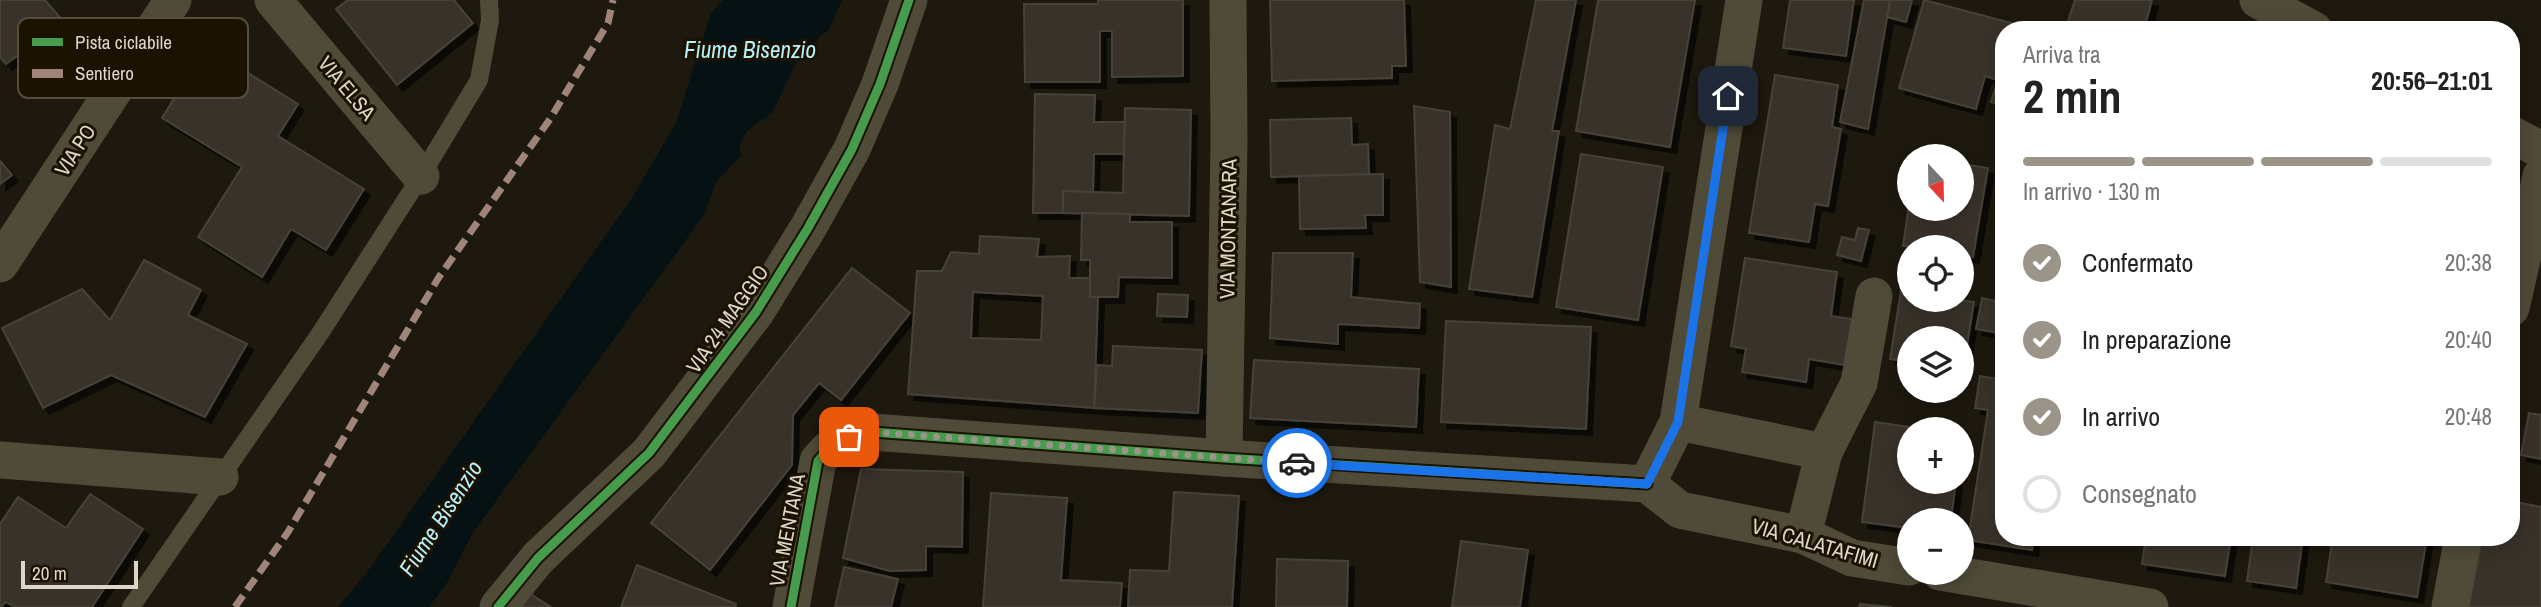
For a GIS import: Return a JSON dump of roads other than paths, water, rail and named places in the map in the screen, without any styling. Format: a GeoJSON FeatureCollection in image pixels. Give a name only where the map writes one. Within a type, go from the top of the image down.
{"type":"FeatureCollection","features":[{"type":"Feature","properties":{"kind":"street","name":"VIA PO"},"geometry":{"type":"LineString","coordinates":[[161,18],[173,0]]}},
{"type":"Feature","properties":{"kind":"street","name":"VIA ELSA"},"geometry":{"type":"LineString","coordinates":[[273,0],[421,177]]}},
{"type":"Feature","properties":{"kind":"street","name":"VIA 24 MAGGIO"},"geometry":{"type":"LineString","coordinates":[[498,607],[538,558],[649,453],[756,312],[808,228],[852,149],[880,84],[909,0]]}},
{"type":"Feature","properties":{"kind":"street","name":"VIA MONTANARA"},"geometry":{"type":"LineString","coordinates":[[1224,458],[1229,142],[1228,0]]}},
{"type":"Feature","properties":{"kind":"street"},"geometry":{"type":"LineString","coordinates":[[1647,484],[1678,422],[1745,0]]}},
{"type":"Feature","properties":{"kind":"street"},"geometry":{"type":"LineString","coordinates":[[2258,0],[2297,21]]}},
{"type":"Feature","properties":{"kind":"street","name":"VIA PO"},"geometry":{"type":"LineString","coordinates":[[0,264],[109,98]]}},
{"type":"Feature","properties":{"kind":"street"},"geometry":{"type":"LineString","coordinates":[[2520,139],[2541,150]]}},
{"type":"Feature","properties":{"kind":"street"},"geometry":{"type":"LineString","coordinates":[[2520,268],[2541,176]]}},
{"type":"Feature","properties":{"kind":"street"},"geometry":{"type":"LineString","coordinates":[[1803,535],[1824,452],[1859,383],[1874,296]]}},
{"type":"Feature","properties":{"kind":"street"},"geometry":{"type":"LineString","coordinates":[[1678,422],[1824,452]]}},
{"type":"Feature","properties":{"kind":"street","name":"VIA MENTANA"},"geometry":{"type":"LineString","coordinates":[[791,607],[818,461],[832,445],[849,437],[872,432],[1224,458],[1647,484]]}},
{"type":"Feature","properties":{"kind":"street"},"geometry":{"type":"LineString","coordinates":[[0,460],[220,477]]}},
{"type":"Feature","properties":{"kind":"street","name":"VIA CALATAFIMI"},"geometry":{"type":"LineString","coordinates":[[1647,484],[1680,510],[1803,535],[1852,558],[1897,565]]}},
{"type":"Feature","properties":{"kind":"street"},"geometry":{"type":"LineString","coordinates":[[2450,607],[2461,546]]}},
{"type":"Feature","properties":{"kind":"street"},"geometry":{"type":"LineString","coordinates":[[1974,578],[2150,607]]}},
{"type":"Feature","properties":{"kind":"lane"},"geometry":{"type":"LineString","coordinates":[[131,607],[321,332],[421,177],[479,80],[490,20],[489,0]]}},
{"type":"Feature","properties":{"kind":"water","name":"Fiume Bisenzio"},"geometry":{"type":"Polygon","coordinates":[[[723,0],[842,0],[829,29],[801,53],[772,113],[747,131],[739,146],[741,156],[716,182],[704,215],[472,534],[448,581],[429,607],[338,607],[366,574],[632,198],[676,123],[711,13],[723,0]]]}}]}
